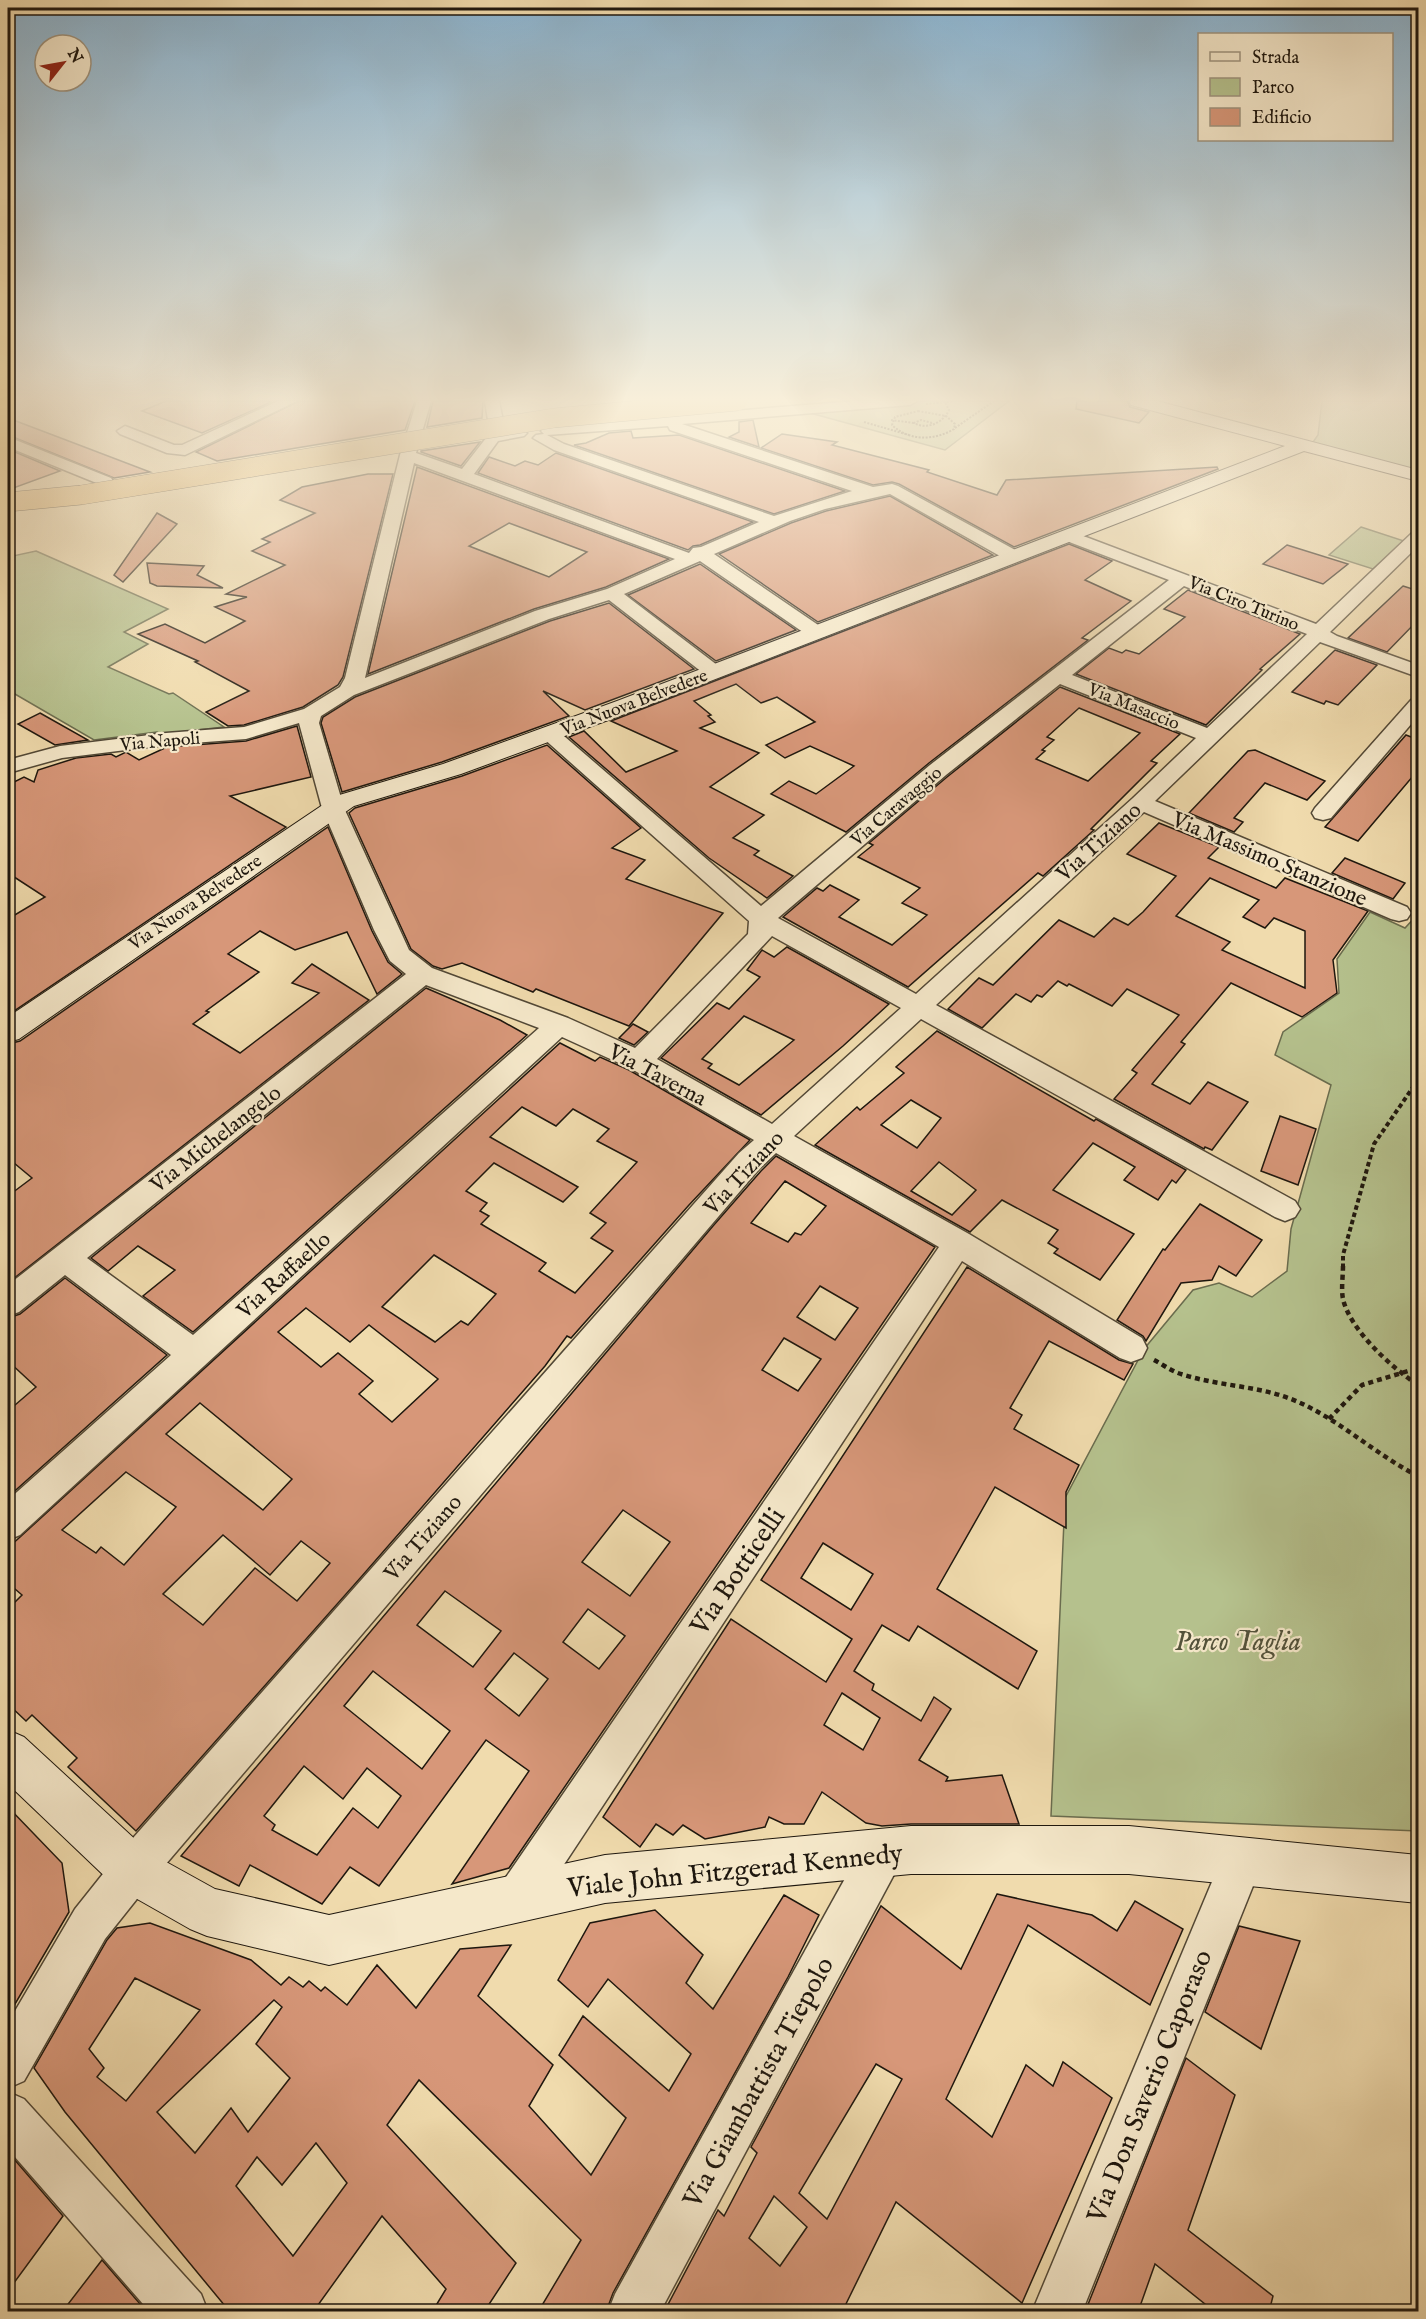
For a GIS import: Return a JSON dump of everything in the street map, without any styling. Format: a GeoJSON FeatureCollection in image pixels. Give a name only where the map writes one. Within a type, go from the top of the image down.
{"type":"FeatureCollection","features":[{"type":"Feature","properties":{"kind":"street"},"geometry":{"type":"LineString","coordinates":[[347,691],[355,678],[395,509]]}},
{"type":"Feature","properties":{"kind":"street"},"geometry":{"type":"LineString","coordinates":[[561,509],[694,555],[816,633]]}},
{"type":"Feature","properties":{"kind":"street"},"geometry":{"type":"LineString","coordinates":[[739,509],[776,522]]}},
{"type":"Feature","properties":{"kind":"street","name":"Via Napoli"},"geometry":{"type":"LineString","coordinates":[[8,767],[60,752],[166,739],[246,733],[311,713],[347,691],[543,614],[611,593],[694,555],[813,509]]}},
{"type":"Feature","properties":{"kind":"street"},"geometry":{"type":"LineString","coordinates":[[929,509],[1013,556]]}},
{"type":"Feature","properties":{"kind":"street","name":"Via Nuova Belvedere"},"geometry":{"type":"LineString","coordinates":[[8,1031],[345,801],[452,769],[550,734],[1138,509]]}},
{"type":"Feature","properties":{"kind":"street","name":"Via Ciro Turino"},"geometry":{"type":"LineString","coordinates":[[1070,536],[1183,578],[1317,632],[1330,640],[1419,671]]}},
{"type":"Feature","properties":{"kind":"street","name":"Via Tiziano"},"geometry":{"type":"LineString","coordinates":[[8,2065],[90,1924],[133,1870],[749,1161],[917,1005],[1141,803],[1317,632],[1419,537]]}},
{"type":"Feature","properties":{"kind":"street","name":"Via Caravaggio"},"geometry":{"type":"LineString","coordinates":[[639,1061],[760,936],[761,919],[938,770],[1183,578]]}},
{"type":"Feature","properties":{"kind":"street"},"geometry":{"type":"LineString","coordinates":[[611,593],[714,672]]}},
{"type":"Feature","properties":{"kind":"street","name":"Via Masaccio"},"geometry":{"type":"LineString","coordinates":[[1058,676],[1211,737]]}},
{"type":"Feature","properties":{"kind":"street"},"geometry":{"type":"LineString","coordinates":[[1323,813],[1419,704]]}},
{"type":"Feature","properties":{"kind":"street","name":"Via Taverna"},"geometry":{"type":"LineString","coordinates":[[311,713],[309,723],[333,808],[399,955],[423,974],[559,1025],[639,1061],[958,1243],[1131,1348]]}},
{"type":"Feature","properties":{"kind":"street"},"geometry":{"type":"LineString","coordinates":[[550,734],[761,919],[1286,1209]]}},
{"type":"Feature","properties":{"kind":"street","name":"Via Massimo Stanzione"},"geometry":{"type":"LineString","coordinates":[[1141,803],[1399,913]]}},
{"type":"Feature","properties":{"kind":"street","name":"Via Michelangelo"},"geometry":{"type":"LineString","coordinates":[[8,1303],[423,974]]}},
{"type":"Feature","properties":{"kind":"street","name":"Via Raffaello"},"geometry":{"type":"LineString","coordinates":[[8,1523],[559,1025]]}},
{"type":"Feature","properties":{"kind":"street","name":"Via Botticelli"},"geometry":{"type":"LineString","coordinates":[[517,1898],[958,1243]]}},
{"type":"Feature","properties":{"kind":"street"},"geometry":{"type":"LineString","coordinates":[[64,1258],[194,1354]]}},
{"type":"Feature","properties":{"kind":"street","name":"Viale John Fitzgerad Kennedy"},"geometry":{"type":"LineString","coordinates":[[8,1753],[133,1870],[207,1912],[329,1941],[605,1878],[911,1850],[1129,1850],[1419,1879]]}},
{"type":"Feature","properties":{"kind":"street","name":"Via Giambattista Tiepolo"},"geometry":{"type":"LineString","coordinates":[[633,2312],[883,1852]]}},
{"type":"Feature","properties":{"kind":"street","name":"Via Don Saverio Caporaso"},"geometry":{"type":"LineString","coordinates":[[1057,2312],[1242,1861]]}},
{"type":"Feature","properties":{"kind":"street"},"geometry":{"type":"LineString","coordinates":[[8,2115],[183,2312]]}},
{"type":"Feature","properties":{"kind":"path"},"geometry":{"type":"LineString","coordinates":[[1419,1080],[1374,1144],[1342,1256],[1343,1299],[1361,1334],[1401,1374],[1419,1385]]}},
{"type":"Feature","properties":{"kind":"path"},"geometry":{"type":"LineString","coordinates":[[1131,1348],[1177,1372],[1272,1392],[1329,1419],[1394,1465],[1419,1476]]}},
{"type":"Feature","properties":{"kind":"path"},"geometry":{"type":"LineString","coordinates":[[1329,1419],[1362,1385],[1419,1368]]}},
{"type":"Feature","properties":{"kind":"green space"},"geometry":{"type":"Polygon","coordinates":[[[1361,527],[1404,541],[1373,569],[1329,555],[1361,527]]]}},
{"type":"Feature","properties":{"kind":"green space"},"geometry":{"type":"Polygon","coordinates":[[[36,551],[168,609],[124,632],[148,644],[108,667],[169,694],[173,693],[224,727],[94,740],[8,690],[8,557],[36,551]]]}},
{"type":"Feature","properties":{"kind":"green space","name":"Parco Taglia"},"geometry":{"type":"Polygon","coordinates":[[[1370,912],[1405,928],[1418,914],[1418,1831],[1051,1816],[1065,1498],[1144,1349],[1193,1290],[1219,1283],[1252,1297],[1287,1271],[1291,1229],[1331,1085],[1275,1055],[1283,1032],[1339,993],[1337,959],[1370,912]]]}},
{"type":"Feature","properties":{"kind":"building"},"geometry":{"type":"Polygon","coordinates":[[[305,509],[384,509],[343,677],[338,685],[303,707],[244,725],[228,726],[206,712],[249,691],[195,662],[198,661],[138,634],[165,624],[205,643],[245,621],[215,607],[247,597],[226,594],[285,565],[252,551],[270,542],[262,539],[315,513],[305,509]]]}},
{"type":"Feature","properties":{"kind":"building"},"geometry":{"type":"Polygon","coordinates":[[[407,509],[533,509],[669,559],[606,587],[534,609],[368,674],[407,509]],[[509,523],[469,546],[549,577],[587,552],[509,523]]]}},
{"type":"Feature","properties":{"kind":"building"},"geometry":{"type":"Polygon","coordinates":[[[577,509],[717,509],[753,522],[688,550],[577,509]]]}},
{"type":"Feature","properties":{"kind":"building"},"geometry":{"type":"Polygon","coordinates":[[[760,509],[789,509],[774,514],[760,509]]]}},
{"type":"Feature","properties":{"kind":"building"},"geometry":{"type":"Polygon","coordinates":[[[913,509],[993,555],[818,622],[719,554],[791,523],[826,511],[913,509]]]}},
{"type":"Feature","properties":{"kind":"building"},"geometry":{"type":"Polygon","coordinates":[[[945,509],[1113,509],[1014,547],[945,509]]]}},
{"type":"Feature","properties":{"kind":"building"},"geometry":{"type":"Polygon","coordinates":[[[157,513],[177,524],[123,582],[114,575],[157,513]]]}},
{"type":"Feature","properties":{"kind":"building"},"geometry":{"type":"Polygon","coordinates":[[[1069,544],[1112,561],[1085,580],[1131,601],[1082,638],[1088,640],[929,763],[846,832],[771,794],[789,781],[816,794],[854,766],[810,746],[785,758],[766,745],[815,722],[777,697],[761,703],[736,684],[694,701],[711,715],[708,716],[715,722],[700,728],[759,753],[710,787],[764,815],[733,838],[759,851],[754,855],[793,876],[767,898],[709,858],[569,737],[584,731],[626,772],[677,751],[611,721],[1069,544]]]}},
{"type":"Feature","properties":{"kind":"building"},"geometry":{"type":"Polygon","coordinates":[[[1287,545],[1348,564],[1323,584],[1263,564],[1287,545]]]}},
{"type":"Feature","properties":{"kind":"building"},"geometry":{"type":"Polygon","coordinates":[[[147,563],[204,566],[197,575],[223,588],[157,586],[150,583],[147,563]]]}},
{"type":"Feature","properties":{"kind":"building"},"geometry":{"type":"Polygon","coordinates":[[[700,564],[796,630],[716,661],[628,595],[700,564]]]}},
{"type":"Feature","properties":{"kind":"building"},"geometry":{"type":"Polygon","coordinates":[[[1403,586],[1419,591],[1419,619],[1387,652],[1348,638],[1403,586]]]}},
{"type":"Feature","properties":{"kind":"building"},"geometry":{"type":"Polygon","coordinates":[[[1188,590],[1300,634],[1260,669],[1262,670],[1206,725],[1076,674],[1109,648],[1122,653],[1126,650],[1139,654],[1185,617],[1164,609],[1188,590]]]}},
{"type":"Feature","properties":{"kind":"building"},"geometry":{"type":"Polygon","coordinates":[[[609,603],[694,669],[585,710],[543,691],[569,716],[442,762],[342,792],[321,723],[323,717],[355,697],[550,621],[609,603]]]}},
{"type":"Feature","properties":{"kind":"building"},"geometry":{"type":"Polygon","coordinates":[[[1335,650],[1377,665],[1338,705],[1326,701],[1324,704],[1292,692],[1335,650]]]}},
{"type":"Feature","properties":{"kind":"building"},"geometry":{"type":"Polygon","coordinates":[[[1060,687],[1180,734],[1151,761],[1157,763],[1091,829],[1094,830],[1043,876],[1038,873],[908,987],[783,917],[817,888],[823,891],[830,885],[859,900],[839,917],[892,945],[927,915],[902,903],[920,888],[858,857],[873,845],[869,843],[1060,687]],[[1079,708],[1047,737],[1054,740],[1042,750],[1045,751],[1036,759],[1088,781],[1140,733],[1079,708]]]}},
{"type":"Feature","properties":{"kind":"building"},"geometry":{"type":"Polygon","coordinates":[[[40,713],[88,740],[55,745],[18,724],[40,713]]]}},
{"type":"Feature","properties":{"kind":"building"},"geometry":{"type":"Polygon","coordinates":[[[297,726],[311,777],[230,796],[286,827],[8,1015],[8,919],[45,897],[8,873],[8,785],[24,777],[34,782],[38,770],[76,758],[111,754],[116,757],[126,752],[139,760],[167,747],[246,741],[297,726]]]}},
{"type":"Feature","properties":{"kind":"building"},"geometry":{"type":"Polygon","coordinates":[[[1406,735],[1419,740],[1419,769],[1358,841],[1325,827],[1406,735]]]}},
{"type":"Feature","properties":{"kind":"building"},"geometry":{"type":"Polygon","coordinates":[[[547,745],[641,828],[612,848],[645,860],[626,879],[723,913],[629,1026],[536,989],[533,992],[462,963],[442,969],[433,966],[411,949],[349,813],[355,808],[462,776],[547,745]]]}},
{"type":"Feature","properties":{"kind":"building"},"geometry":{"type":"Polygon","coordinates":[[[1255,750],[1325,781],[1307,800],[1265,783],[1234,818],[1243,822],[1234,832],[1189,813],[1248,751],[1255,750]]]}},
{"type":"Feature","properties":{"kind":"building"},"geometry":{"type":"Polygon","coordinates":[[[1159,823],[1219,847],[1208,858],[1276,888],[1285,878],[1368,911],[1333,960],[1337,993],[1302,1017],[1231,983],[1181,1042],[1185,1044],[1152,1084],[1190,1104],[1208,1082],[1248,1102],[1212,1150],[1205,1147],[1204,1149],[1114,1099],[1137,1073],[1132,1070],[1179,1015],[1127,989],[1112,1006],[1069,984],[1067,986],[1058,981],[1042,997],[1037,995],[1031,1002],[1016,994],[982,1028],[948,1009],[979,978],[993,985],[1059,920],[1094,937],[1114,918],[1128,925],[1176,876],[1127,854],[1159,823]],[[1210,878],[1176,916],[1230,942],[1222,950],[1305,988],[1305,931],[1274,918],[1265,928],[1243,917],[1259,900],[1210,878]]]}},
{"type":"Feature","properties":{"kind":"building"},"geometry":{"type":"Polygon","coordinates":[[[328,827],[372,931],[388,962],[402,974],[377,994],[347,932],[295,950],[260,931],[228,954],[259,972],[206,1011],[209,1012],[193,1024],[240,1053],[319,993],[292,983],[312,964],[369,1000],[8,1283],[8,1196],[32,1178],[8,1158],[8,1044],[20,1041],[328,827]]]}},
{"type":"Feature","properties":{"kind":"building"},"geometry":{"type":"Polygon","coordinates":[[[1345,858],[1405,883],[1393,899],[1332,873],[1345,858]]]}},
{"type":"Feature","properties":{"kind":"building"},"geometry":{"type":"Polygon","coordinates":[[[787,947],[889,1004],[761,1115],[661,1058],[717,1003],[729,1009],[760,977],[747,970],[762,950],[774,957],[787,947]],[[744,1016],[702,1059],[712,1064],[708,1068],[739,1085],[794,1040],[744,1016]]]}},
{"type":"Feature","properties":{"kind":"building"},"geometry":{"type":"Polygon","coordinates":[[[426,988],[500,1020],[527,1035],[193,1332],[143,1296],[175,1270],[138,1246],[108,1271],[91,1258],[426,988]]]}},
{"type":"Feature","properties":{"kind":"building"},"geometry":{"type":"Polygon","coordinates":[[[633,1024],[648,1032],[634,1045],[619,1038],[633,1024]]]}},
{"type":"Feature","properties":{"kind":"building"},"geometry":{"type":"Polygon","coordinates":[[[937,1031],[1094,1121],[1096,1119],[1186,1170],[1176,1183],[1172,1180],[1158,1200],[1124,1180],[1135,1167],[1093,1143],[1053,1190],[1134,1234],[1100,1280],[1054,1253],[1058,1249],[1048,1243],[1058,1230],[1002,1200],[970,1232],[815,1145],[857,1107],[860,1110],[904,1073],[896,1067],[937,1031]],[[911,1100],[881,1125],[917,1148],[941,1118],[911,1100]],[[939,1162],[911,1191],[952,1215],[976,1190],[939,1162]]]}},
{"type":"Feature","properties":{"kind":"building"},"geometry":{"type":"Polygon","coordinates":[[[560,1043],[595,1061],[600,1057],[629,1070],[750,1140],[571,1338],[567,1336],[545,1366],[136,1831],[68,1767],[77,1758],[32,1715],[26,1721],[8,1704],[8,1609],[22,1595],[8,1583],[8,1548],[560,1043]],[[522,1107],[490,1137],[578,1187],[563,1202],[494,1163],[466,1191],[487,1203],[480,1211],[489,1216],[481,1224],[546,1263],[539,1271],[575,1293],[613,1251],[591,1238],[606,1223],[590,1213],[637,1162],[597,1141],[609,1129],[573,1109],[556,1126],[522,1107]],[[434,1255],[382,1307],[435,1342],[461,1321],[468,1325],[496,1294],[434,1255]],[[306,1308],[278,1332],[321,1367],[338,1353],[373,1381],[359,1394],[392,1422],[438,1379],[369,1325],[350,1342],[306,1308]],[[200,1403],[166,1434],[263,1510],[292,1479],[200,1403]],[[126,1472],[62,1530],[96,1553],[101,1547],[124,1565],[176,1507],[126,1472]],[[223,1535],[163,1594],[203,1625],[255,1568],[297,1601],[330,1563],[301,1541],[270,1575],[223,1535]]]}},
{"type":"Feature","properties":{"kind":"building"},"geometry":{"type":"Polygon","coordinates":[[[1280,1116],[1316,1129],[1298,1185],[1261,1171],[1280,1116]]]}},
{"type":"Feature","properties":{"kind":"building"},"geometry":{"type":"Polygon","coordinates":[[[776,1156],[935,1247],[509,1868],[452,1884],[529,1771],[486,1740],[379,1886],[350,1867],[322,1904],[250,1865],[239,1886],[181,1856],[713,1226],[776,1156]],[[785,1181],[751,1223],[788,1242],[795,1233],[801,1235],[826,1206],[785,1181]],[[820,1286],[797,1317],[835,1340],[858,1308],[820,1286]],[[784,1338],[762,1370],[798,1391],[821,1359],[784,1338]],[[623,1510],[582,1562],[630,1596],[670,1542],[623,1510]],[[445,1591],[417,1625],[473,1667],[501,1631],[445,1591]],[[588,1609],[563,1642],[599,1669],[625,1636],[588,1609]],[[514,1653],[485,1689],[519,1716],[548,1679],[514,1653]],[[373,1671],[344,1706],[422,1769],[450,1731],[373,1671]],[[304,1766],[264,1816],[275,1825],[272,1830],[317,1855],[353,1808],[378,1828],[401,1796],[367,1768],[343,1799],[304,1766]]]}},
{"type":"Feature","properties":{"kind":"building"},"geometry":{"type":"Polygon","coordinates":[[[1200,1204],[1262,1240],[1236,1276],[1219,1266],[1212,1280],[1181,1283],[1146,1341],[1143,1336],[1117,1320],[1163,1249],[1165,1250],[1200,1204]]]}},
{"type":"Feature","properties":{"kind":"building"},"geometry":{"type":"Polygon","coordinates":[[[967,1267],[1119,1360],[1133,1364],[1124,1380],[1049,1341],[1010,1408],[1022,1415],[1014,1429],[1079,1465],[1066,1492],[1066,1528],[995,1487],[937,1589],[1037,1651],[1018,1689],[918,1626],[909,1641],[882,1625],[854,1671],[874,1684],[872,1690],[921,1721],[934,1697],[951,1709],[919,1760],[948,1777],[946,1781],[1002,1775],[1019,1824],[882,1826],[866,1823],[822,1792],[804,1824],[784,1824],[769,1817],[765,1827],[705,1839],[683,1825],[673,1835],[656,1824],[640,1847],[603,1817],[731,1619],[826,1682],[852,1639],[761,1580],[967,1267]],[[823,1543],[801,1578],[851,1610],[873,1574],[823,1543]],[[842,1693],[824,1725],[863,1750],[880,1718],[842,1693]]]}},
{"type":"Feature","properties":{"kind":"building"},"geometry":{"type":"Polygon","coordinates":[[[65,1278],[167,1355],[8,1497],[8,1411],[36,1387],[8,1361],[8,1318],[20,1314],[65,1278]]]}},
{"type":"Feature","properties":{"kind":"building"},"geometry":{"type":"Polygon","coordinates":[[[8,1807],[62,1863],[69,1912],[8,2016],[8,1807]]]}},
{"type":"Feature","properties":{"kind":"building"},"geometry":{"type":"Polygon","coordinates":[[[997,1894],[1092,1915],[1117,1931],[1135,1901],[1183,1929],[1150,2005],[1028,1925],[946,2099],[992,2137],[1026,2065],[1053,2086],[1063,2062],[1112,2098],[1022,2303],[896,2202],[842,2312],[664,2312],[718,2210],[724,2216],[757,2153],[751,2147],[881,1906],[961,1969],[997,1894]],[[876,2064],[799,2193],[827,2219],[902,2079],[876,2064]],[[774,2196],[749,2238],[780,2266],[807,2227],[774,2196]]]}},
{"type":"Feature","properties":{"kind":"building"},"geometry":{"type":"Polygon","coordinates":[[[784,1895],[819,1915],[788,1977],[613,2293],[606,2312],[538,2312],[581,2240],[419,2080],[387,2125],[516,2263],[484,2312],[432,2312],[446,2289],[382,2216],[313,2312],[230,2312],[65,2112],[34,2068],[107,1940],[117,1928],[150,1923],[251,1960],[281,1985],[289,1977],[303,1987],[309,1981],[321,1991],[325,1987],[347,2005],[377,1965],[416,2008],[460,1949],[511,1945],[478,1996],[553,2065],[529,2106],[591,2175],[626,2118],[559,2055],[583,2016],[669,2091],[691,2054],[608,1979],[588,2007],[558,1980],[590,1923],[655,1910],[703,1955],[686,1983],[713,2009],[784,1895]],[[135,1978],[89,2049],[104,2068],[97,2077],[126,2101],[200,2010],[135,1978]],[[274,2000],[157,2112],[195,2153],[231,2108],[248,2132],[290,2078],[256,2044],[282,2007],[274,2000]],[[316,2143],[282,2185],[257,2157],[236,2186],[293,2256],[347,2183],[316,2143]]]}},
{"type":"Feature","properties":{"kind":"building"},"geometry":{"type":"Polygon","coordinates":[[[1239,1926],[1300,1941],[1261,2049],[1205,2012],[1239,1926]]]}},
{"type":"Feature","properties":{"kind":"building"},"geometry":{"type":"Polygon","coordinates":[[[1186,2058],[1235,2095],[1188,2230],[1273,2296],[1269,2312],[1215,2312],[1155,2264],[1138,2312],[1085,2312],[1186,2058]]]}},
{"type":"Feature","properties":{"kind":"building"},"geometry":{"type":"Polygon","coordinates":[[[8,2152],[63,2216],[8,2291],[8,2152]]]}},
{"type":"Feature","properties":{"kind":"building"},"geometry":{"type":"Polygon","coordinates":[[[102,2260],[147,2312],[62,2312],[102,2260]]]}}]}
